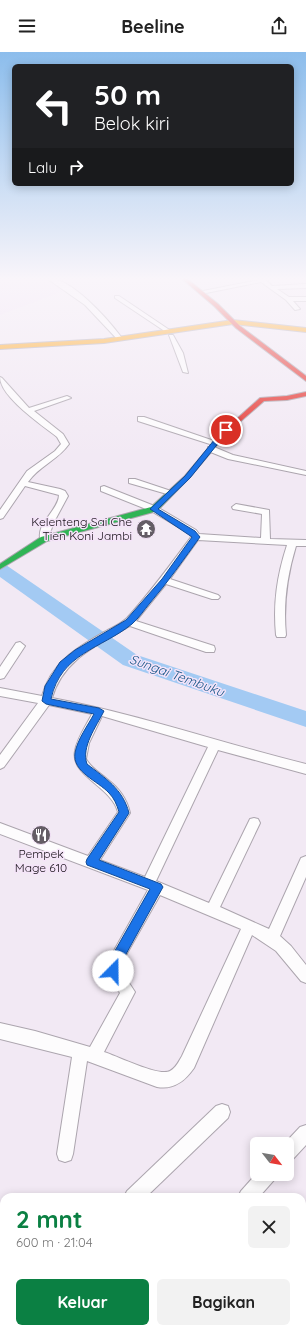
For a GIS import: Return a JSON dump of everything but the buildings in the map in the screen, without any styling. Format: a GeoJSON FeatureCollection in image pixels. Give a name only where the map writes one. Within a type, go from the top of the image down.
{"type":"FeatureCollection","features":[{"type":"Feature","properties":{"kind":"main road"},"geometry":{"type":"LineString","coordinates":[[0,351],[142,337]]}},
{"type":"Feature","properties":{"kind":"main road"},"geometry":{"type":"LineString","coordinates":[[0,347],[36,348],[91,346],[151,337]]}},
{"type":"Feature","properties":{"kind":"main road"},"geometry":{"type":"LineString","coordinates":[[255,337],[306,379]]}},
{"type":"Feature","properties":{"kind":"main road"},"geometry":{"type":"LineString","coordinates":[[262,337],[272,342],[306,369]]}},
{"type":"Feature","properties":{"kind":"main road"},"geometry":{"type":"LineString","coordinates":[[0,567],[44,539],[154,509],[187,477],[230,426],[262,400],[287,398],[306,394]]}},
{"type":"Feature","properties":{"kind":"street"},"geometry":{"type":"LineString","coordinates":[[171,337],[180,352],[186,372]]}},
{"type":"Feature","properties":{"kind":"street"},"geometry":{"type":"LineString","coordinates":[[0,379],[27,412],[60,436],[65,444],[58,453],[30,473],[0,516]]}},
{"type":"Feature","properties":{"kind":"street"},"geometry":{"type":"LineString","coordinates":[[27,412],[67,398]]}},
{"type":"Feature","properties":{"kind":"street"},"geometry":{"type":"LineString","coordinates":[[141,419],[213,446],[237,458],[306,473]]}},
{"type":"Feature","properties":{"kind":"street"},"geometry":{"type":"LineString","coordinates":[[132,481],[170,492]]}},
{"type":"Feature","properties":{"kind":"street"},"geometry":{"type":"LineString","coordinates":[[23,483],[57,491],[62,493],[64,496],[48,521],[44,530],[44,539]]}},
{"type":"Feature","properties":{"kind":"street"},"geometry":{"type":"LineString","coordinates":[[104,489],[154,509],[193,532],[196,537]]}},
{"type":"Feature","properties":{"kind":"street"},"geometry":{"type":"LineString","coordinates":[[236,507],[266,512],[264,542]]}},
{"type":"Feature","properties":{"kind":"street"},"geometry":{"type":"LineString","coordinates":[[196,537],[264,542],[306,543]]}},
{"type":"Feature","properties":{"kind":"street"},"geometry":{"type":"LineString","coordinates":[[0,764],[46,701],[50,686],[63,665],[78,652],[108,636],[129,622],[164,580],[196,537]]}},
{"type":"Feature","properties":{"kind":"street"},"geometry":{"type":"LineString","coordinates":[[281,635],[278,607],[279,591],[292,543]]}},
{"type":"Feature","properties":{"kind":"street"},"geometry":{"type":"LineString","coordinates":[[164,580],[215,597]]}},
{"type":"Feature","properties":{"kind":"street"},"geometry":{"type":"LineString","coordinates":[[129,622],[210,649]]}},
{"type":"Feature","properties":{"kind":"street"},"geometry":{"type":"LineString","coordinates":[[0,675],[20,646]]}},
{"type":"Feature","properties":{"kind":"street"},"geometry":{"type":"LineString","coordinates":[[0,692],[99,711],[160,727],[215,745],[306,769]]}},
{"type":"Feature","properties":{"kind":"street"},"geometry":{"type":"LineString","coordinates":[[91,862],[124,813],[122,803],[113,790],[83,766],[80,758],[80,752],[83,744],[99,711]]}},
{"type":"Feature","properties":{"kind":"street"},"geometry":{"type":"LineString","coordinates":[[64,1154],[87,1053],[128,992],[113,971],[114,963],[153,885],[215,745]]}},
{"type":"Feature","properties":{"kind":"street"},"geometry":{"type":"LineString","coordinates":[[212,910],[254,824]]}},
{"type":"Feature","properties":{"kind":"street"},"geometry":{"type":"LineString","coordinates":[[0,828],[153,885],[272,938],[288,952],[306,976]]}},
{"type":"Feature","properties":{"kind":"street"},"geometry":{"type":"LineString","coordinates":[[272,938],[306,862]]}},
{"type":"Feature","properties":{"kind":"street"},"geometry":{"type":"LineString","coordinates":[[0,1031],[22,1035],[87,1053],[156,1079],[170,1080],[180,1074],[188,1062],[249,927]]}},
{"type":"Feature","properties":{"kind":"street"},"geometry":{"type":"LineString","coordinates":[[137,1193],[222,1112]]}},
{"type":"Feature","properties":{"kind":"street"},"geometry":{"type":"LineString","coordinates":[[294,1146],[306,1133]]}},
{"type":"Feature","properties":{"kind":"street"},"geometry":{"type":"LineString","coordinates":[[251,1193],[262,1181]]}},
{"type":"Feature","properties":{"kind":"waterway","name":"Sungai Tembuku"},"geometry":{"type":"LineString","coordinates":[[0,569],[130,660],[306,719]]}},
{"type":"Feature","properties":{"kind":"traffic: fast"},"geometry":{"type":"LineString","coordinates":[[0,567],[44,539],[154,509],[187,477],[224,433]]}},
{"type":"Feature","properties":{"kind":"traffic: slow"},"geometry":{"type":"LineString","coordinates":[[0,347],[104,341],[133,337]]}},
{"type":"Feature","properties":{"kind":"traffic: jam"},"geometry":{"type":"LineString","coordinates":[[251,337],[306,379]]}},
{"type":"Feature","properties":{"kind":"traffic: jam"},"geometry":{"type":"LineString","coordinates":[[224,433],[262,399],[287,398],[306,394]]}},
{"type":"Feature","properties":{"kind":"place","name":"Kelenteng Sai Che Tien Koni Jambi"},"geometry":{"type":"Point","coordinates":[146,529]}},
{"type":"Feature","properties":{"kind":"place","name":"Pempek Mage 610"},"geometry":{"type":"Point","coordinates":[41,835]}},
{"type":"Feature","properties":{"kind":"route"},"geometry":{"type":"LineString","coordinates":[[113,971],[114,963],[157,887],[91,862],[121,820],[124,813],[122,803],[113,790],[83,766],[80,758],[80,752],[83,744],[99,711],[46,701],[50,686],[63,665],[78,652],[91,646],[129,622],[164,580],[196,537],[193,532],[154,509],[161,500],[187,477],[226,430]]}}]}
